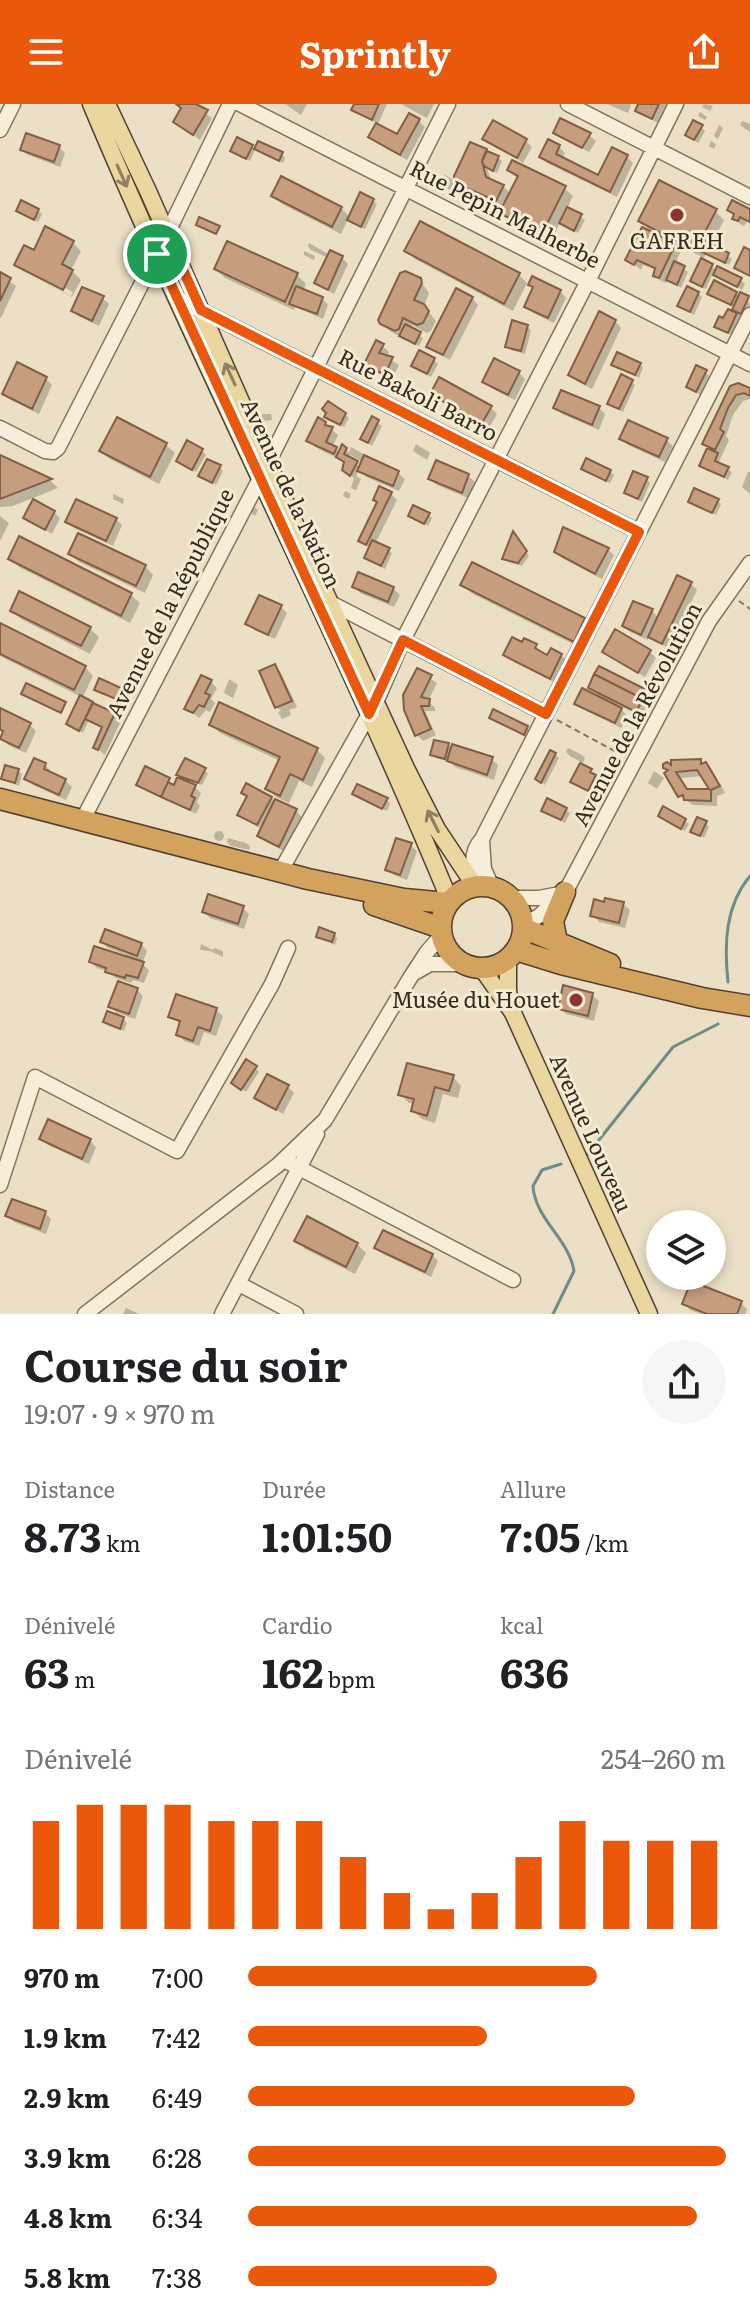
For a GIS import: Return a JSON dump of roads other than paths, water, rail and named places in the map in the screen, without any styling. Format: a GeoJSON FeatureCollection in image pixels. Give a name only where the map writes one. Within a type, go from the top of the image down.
{"type":"FeatureCollection","features":[{"type":"Feature","properties":{"kind":"highway"},"geometry":{"type":"LineString","coordinates":[[0,799],[280,872],[404,899],[446,902],[479,882],[512,898],[520,910],[523,926],[512,955],[495,966],[474,966],[453,955],[442,931],[446,902]]}},
{"type":"Feature","properties":{"kind":"highway"},"geometry":{"type":"LineString","coordinates":[[280,872],[306,885],[442,931]]}},
{"type":"Feature","properties":{"kind":"highway"},"geometry":{"type":"LineString","coordinates":[[557,942],[553,921],[566,890]]}},
{"type":"Feature","properties":{"kind":"highway"},"geometry":{"type":"LineString","coordinates":[[523,926],[598,961],[703,989],[743,1004]]}},
{"type":"Feature","properties":{"kind":"highway"},"geometry":{"type":"LineString","coordinates":[[512,955],[702,998],[743,1004]]}},
{"type":"Feature","properties":{"kind":"main road","name":"Avenue de la Nation"},"geometry":{"type":"LineString","coordinates":[[91,104],[177,298],[330,603],[373,707],[446,902]]}},
{"type":"Feature","properties":{"kind":"main road","name":"Avenue de la Nation"},"geometry":{"type":"LineString","coordinates":[[107,104],[201,310],[314,595],[437,829],[479,882]]}},
{"type":"Feature","properties":{"kind":"main road","name":"Avenue Louveau"},"geometry":{"type":"LineString","coordinates":[[512,955],[508,990],[513,1013],[649,1314]]}},
{"type":"Feature","properties":{"kind":"main road","name":"Avenue Louveau"},"geometry":{"type":"LineString","coordinates":[[474,966],[513,1013]]}},
{"type":"Feature","properties":{"kind":"street"},"geometry":{"type":"LineString","coordinates":[[0,130],[13,104]]}},
{"type":"Feature","properties":{"kind":"street"},"geometry":{"type":"LineString","coordinates":[[0,428],[45,451],[53,452],[58,448],[230,104]]}},
{"type":"Feature","properties":{"kind":"street","name":"Rue Pepin Malherbe"},"geometry":{"type":"LineString","coordinates":[[240,104],[750,364]]}},
{"type":"Feature","properties":{"kind":"street","name":"Avenue de la République"},"geometry":{"type":"LineString","coordinates":[[82,821],[264,470],[448,104]]}},
{"type":"Feature","properties":{"kind":"street"},"geometry":{"type":"LineString","coordinates":[[568,104],[750,197]]}},
{"type":"Feature","properties":{"kind":"street"},"geometry":{"type":"LineString","coordinates":[[280,872],[373,707],[403,640],[676,104]]}},
{"type":"Feature","properties":{"kind":"street","name":"Rue Bakoli Barro"},"geometry":{"type":"LineString","coordinates":[[177,298],[639,532]]}},
{"type":"Feature","properties":{"kind":"street"},"geometry":{"type":"LineString","coordinates":[[479,882],[472,859],[476,845],[482,839],[750,315]]}},
{"type":"Feature","properties":{"kind":"street","name":"Avenue de la Révolution"},"geometry":{"type":"LineString","coordinates":[[523,926],[539,916],[566,890],[709,621],[750,563]]}},
{"type":"Feature","properties":{"kind":"street"},"geometry":{"type":"LineString","coordinates":[[314,595],[546,714]]}},
{"type":"Feature","properties":{"kind":"street"},"geometry":{"type":"LineString","coordinates":[[479,882],[484,869],[482,839]]}},
{"type":"Feature","properties":{"kind":"street"},"geometry":{"type":"LineString","coordinates":[[512,898],[539,898],[558,895],[566,890]]}},
{"type":"Feature","properties":{"kind":"street"},"geometry":{"type":"LineString","coordinates":[[222,1314],[325,1120],[410,978],[442,931]]}},
{"type":"Feature","properties":{"kind":"street"},"geometry":{"type":"LineString","coordinates":[[0,1185],[35,1077],[177,1151],[272,984],[288,948]]}},
{"type":"Feature","properties":{"kind":"street"},"geometry":{"type":"LineString","coordinates":[[410,978],[430,964],[474,966]]}},
{"type":"Feature","properties":{"kind":"street"},"geometry":{"type":"LineString","coordinates":[[85,1314],[284,1160],[325,1120]]}},
{"type":"Feature","properties":{"kind":"street"},"geometry":{"type":"LineString","coordinates":[[284,1160],[513,1280]]}},
{"type":"Feature","properties":{"kind":"street"},"geometry":{"type":"LineString","coordinates":[[239,1284],[296,1314]]}},
{"type":"Feature","properties":{"kind":"waterway"},"geometry":{"type":"LineString","coordinates":[[728,982],[728,926],[735,900],[750,876]]}},
{"type":"Feature","properties":{"kind":"waterway"},"geometry":{"type":"LineString","coordinates":[[587,1155],[673,1047],[718,1024]]}},
{"type":"Feature","properties":{"kind":"waterway"},"geometry":{"type":"LineString","coordinates":[[553,1314],[574,1271],[566,1249],[540,1209],[533,1186],[542,1170],[561,1164]]}},
{"type":"Feature","properties":{"kind":"place","name":"GAFREH"},"geometry":{"type":"Point","coordinates":[677,215]}},
{"type":"Feature","properties":{"kind":"place","name":"Musée du Houet"},"geometry":{"type":"Point","coordinates":[576,1000]}}]}
